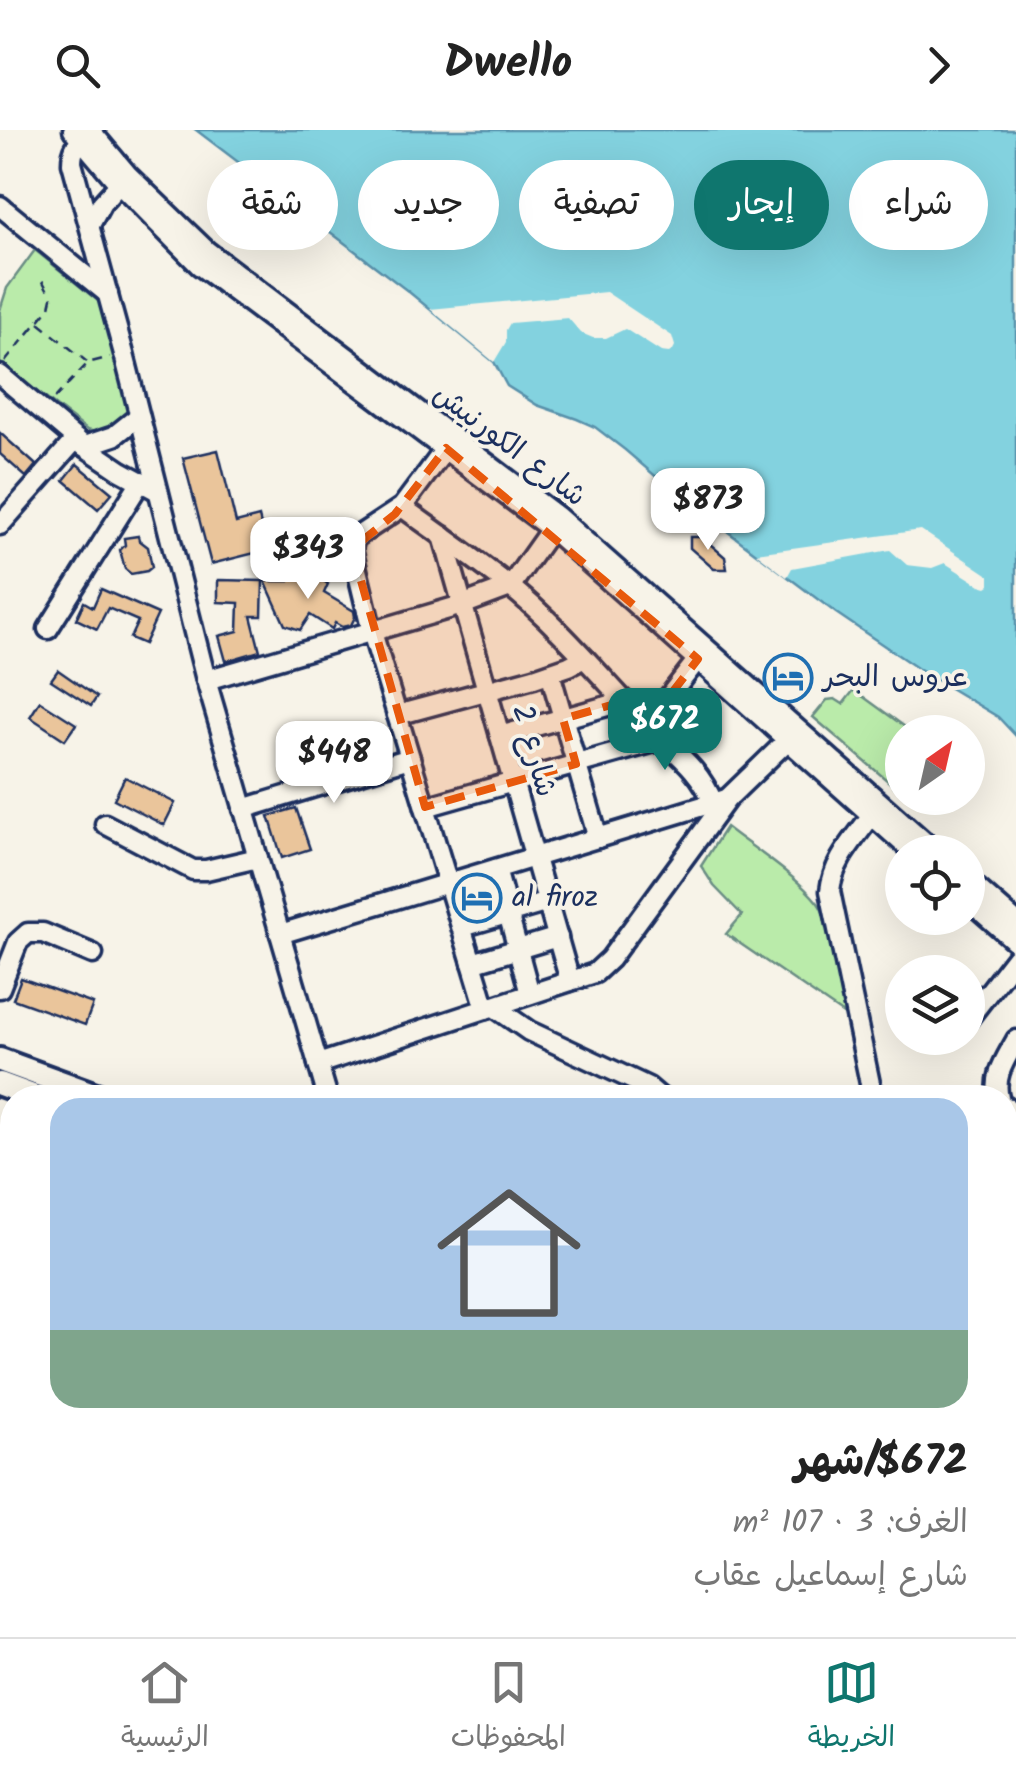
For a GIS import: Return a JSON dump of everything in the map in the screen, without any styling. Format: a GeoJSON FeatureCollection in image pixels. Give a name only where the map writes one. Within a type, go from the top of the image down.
{"type":"FeatureCollection","features":[{"type":"Feature","properties":{"kind":"main road"},"geometry":{"type":"LineString","coordinates":[[0,1060],[68,1085]]}},
{"type":"Feature","properties":{"kind":"street","name":"شارع الكورنيش"},"geometry":{"type":"LineString","coordinates":[[83,133],[199,265],[551,529],[893,835]]}},
{"type":"Feature","properties":{"kind":"street"},"geometry":{"type":"LineString","coordinates":[[83,133],[72,163],[139,416],[149,486],[324,1085]]}},
{"type":"Feature","properties":{"kind":"street","name":"شارع الكورنيش"},"geometry":{"type":"LineString","coordinates":[[124,180],[219,261],[569,526],[917,835]]}},
{"type":"Feature","properties":{"kind":"street"},"geometry":{"type":"LineString","coordinates":[[90,226],[102,203],[124,180]]}},
{"type":"Feature","properties":{"kind":"street"},"geometry":{"type":"LineString","coordinates":[[0,206],[108,294]]}},
{"type":"Feature","properties":{"kind":"street"},"geometry":{"type":"LineString","coordinates":[[0,371],[80,442],[149,486]]}},
{"type":"Feature","properties":{"kind":"street"},"geometry":{"type":"LineString","coordinates":[[0,524],[80,442],[114,436],[139,416]]}},
{"type":"Feature","properties":{"kind":"street"},"geometry":{"type":"LineString","coordinates":[[446,448],[402,507],[360,534],[352,544],[352,556],[472,962],[490,1008],[529,1031],[644,1085]]}},
{"type":"Feature","properties":{"kind":"street"},"geometry":{"type":"LineString","coordinates":[[48,629],[149,486]]}},
{"type":"Feature","properties":{"kind":"street"},"geometry":{"type":"LineString","coordinates":[[402,507],[510,587],[662,740],[683,756],[720,801]]}},
{"type":"Feature","properties":{"kind":"street"},"geometry":{"type":"LineString","coordinates":[[206,680],[462,605],[510,587],[551,529]]}},
{"type":"Feature","properties":{"kind":"street","name":"شارع 2"},"geometry":{"type":"LineString","coordinates":[[443,536],[570,981]]}},
{"type":"Feature","properties":{"kind":"street"},"geometry":{"type":"LineString","coordinates":[[398,715],[550,673],[584,658]]}},
{"type":"Feature","properties":{"kind":"street"},"geometry":{"type":"LineString","coordinates":[[647,725],[698,659]]}},
{"type":"Feature","properties":{"kind":"street"},"geometry":{"type":"LineString","coordinates":[[550,673],[598,838]]}},
{"type":"Feature","properties":{"kind":"street"},"geometry":{"type":"LineString","coordinates":[[500,736],[625,702]]}},
{"type":"Feature","properties":{"kind":"street"},"geometry":{"type":"LineString","coordinates":[[425,807],[662,740]]}},
{"type":"Feature","properties":{"kind":"street"},"geometry":{"type":"LineString","coordinates":[[318,1064],[596,972],[610,959],[720,801],[788,740]]}},
{"type":"Feature","properties":{"kind":"street"},"geometry":{"type":"LineString","coordinates":[[243,809],[410,758]]}},
{"type":"Feature","properties":{"kind":"street"},"geometry":{"type":"LineString","coordinates":[[280,934],[720,801]]}},
{"type":"Feature","properties":{"kind":"street"},"geometry":{"type":"LineString","coordinates":[[870,1085],[830,891],[840,859],[871,816]]}},
{"type":"Feature","properties":{"kind":"street"},"geometry":{"type":"LineString","coordinates":[[104,824],[193,870],[258,858]]}},
{"type":"Feature","properties":{"kind":"street"},"geometry":{"type":"LineString","coordinates":[[496,870],[530,994]]}},
{"type":"Feature","properties":{"kind":"street"},"geometry":{"type":"LineString","coordinates":[[985,895],[1016,922]]}},
{"type":"Feature","properties":{"kind":"street"},"geometry":{"type":"LineString","coordinates":[[462,927],[548,902]]}},
{"type":"Feature","properties":{"kind":"street"},"geometry":{"type":"LineString","coordinates":[[985,915],[1016,942]]}},
{"type":"Feature","properties":{"kind":"street"},"geometry":{"type":"LineString","coordinates":[[0,988],[18,942],[28,933],[43,933],[93,954]]}},
{"type":"Feature","properties":{"kind":"street"},"geometry":{"type":"LineString","coordinates":[[472,962],[558,937]]}},
{"type":"Feature","properties":{"kind":"street"},"geometry":{"type":"LineString","coordinates":[[985,997],[1016,957]]}},
{"type":"Feature","properties":{"kind":"street"},"geometry":{"type":"LineString","coordinates":[[996,1085],[1016,1040]]}},
{"type":"Feature","properties":{"kind":"path"},"geometry":{"type":"LineString","coordinates":[[0,371],[52,302],[41,278]]}},
{"type":"Feature","properties":{"kind":"path"},"geometry":{"type":"LineString","coordinates":[[38,322],[88,363]]}},
{"type":"Feature","properties":{"kind":"path"},"geometry":{"type":"LineString","coordinates":[[42,411],[88,363],[124,354]]}},
{"type":"Feature","properties":{"kind":"highlighted area"},"geometry":{"type":"Polygon","coordinates":[[[446,448],[698,659],[647,725],[625,701],[563,719],[576,764],[425,807],[352,549],[395,514],[446,448]]]}},
{"type":"Feature","properties":{"kind":"green space"},"geometry":{"type":"Polygon","coordinates":[[[35,250],[103,305],[129,414],[111,429],[87,430],[0,363],[0,310],[7,288],[35,250]]]}},
{"type":"Feature","properties":{"kind":"green space"},"geometry":{"type":"Polygon","coordinates":[[[854,690],[889,715],[885,715],[885,778],[813,717],[827,700],[843,704],[854,690]]]}},
{"type":"Feature","properties":{"kind":"green space"},"geometry":{"type":"Polygon","coordinates":[[[726,827],[787,873],[818,903],[833,941],[849,1018],[726,934],[742,915],[701,866],[726,827]]]}},
{"type":"Feature","properties":{"kind":"water"},"geometry":{"type":"Polygon","coordinates":[[[196,130],[1016,130],[1016,736],[998,717],[836,613],[595,427],[537,405],[507,386],[494,362],[338,238],[338,160],[235,160],[196,130]]]}},
{"type":"Feature","properties":{"kind":"pier"},"geometry":{"type":"Polygon","coordinates":[[[606,292],[672,336],[673,350],[661,352],[625,329],[606,338],[593,338],[581,333],[568,318],[510,323],[506,342],[494,362],[430,309],[606,292]]]}},
{"type":"Feature","properties":{"kind":"pier"},"geometry":{"type":"Polygon","coordinates":[[[921,530],[990,576],[990,585],[980,585],[945,563],[932,568],[907,565],[890,550],[792,568],[787,577],[756,553],[921,530]]]}},
{"type":"Feature","properties":{"kind":"building"},"geometry":{"type":"Polygon","coordinates":[[[0,433],[36,465],[26,477],[0,454],[0,433]]]}},
{"type":"Feature","properties":{"kind":"building"},"geometry":{"type":"Polygon","coordinates":[[[218,450],[236,523],[259,517],[267,550],[211,564],[183,458],[218,450]]]}},
{"type":"Feature","properties":{"kind":"building"},"geometry":{"type":"Polygon","coordinates":[[[77,464],[112,493],[98,509],[64,480],[77,464]]]}},
{"type":"Feature","properties":{"kind":"building"},"geometry":{"type":"Polygon","coordinates":[[[138,536],[148,547],[152,567],[131,574],[125,569],[120,550],[125,545],[124,538],[138,536]]]}},
{"type":"Feature","properties":{"kind":"building"},"geometry":{"type":"Polygon","coordinates":[[[690,537],[702,537],[725,557],[727,569],[714,569],[690,548],[690,537]]]}},
{"type":"Feature","properties":{"kind":"building"},"geometry":{"type":"Polygon","coordinates":[[[310,572],[328,584],[324,593],[354,611],[351,625],[342,627],[335,623],[332,629],[310,615],[300,630],[285,625],[265,581],[289,581],[290,574],[310,572]]]}},
{"type":"Feature","properties":{"kind":"building"},"geometry":{"type":"Polygon","coordinates":[[[218,580],[263,581],[262,616],[251,616],[260,651],[226,661],[219,636],[238,631],[239,603],[218,602],[218,580]]]}},
{"type":"Feature","properties":{"kind":"building"},"geometry":{"type":"Polygon","coordinates":[[[101,589],[158,614],[144,644],[130,638],[138,621],[108,608],[97,629],[76,619],[84,602],[93,607],[101,589]]]}},
{"type":"Feature","properties":{"kind":"building"},"geometry":{"type":"Polygon","coordinates":[[[58,670],[97,697],[91,706],[51,680],[58,670]]]}},
{"type":"Feature","properties":{"kind":"building"},"geometry":{"type":"Polygon","coordinates":[[[40,701],[76,724],[65,740],[30,717],[40,701]]]}},
{"type":"Feature","properties":{"kind":"building"},"geometry":{"type":"Polygon","coordinates":[[[125,777],[175,803],[164,825],[114,799],[125,777]]]}},
{"type":"Feature","properties":{"kind":"building"},"geometry":{"type":"Polygon","coordinates":[[[296,808],[310,849],[282,858],[269,816],[296,808]]]}},
{"type":"Feature","properties":{"kind":"building"},"geometry":{"type":"Polygon","coordinates":[[[21,978],[93,1004],[85,1025],[13,999],[21,978]]]}},
{"type":"Feature","properties":{"kind":"place","name":"عروس البحر"},"geometry":{"type":"Point","coordinates":[788,678]}},
{"type":"Feature","properties":{"kind":"place","name":"al firoz"},"geometry":{"type":"Point","coordinates":[477,898]}}]}
